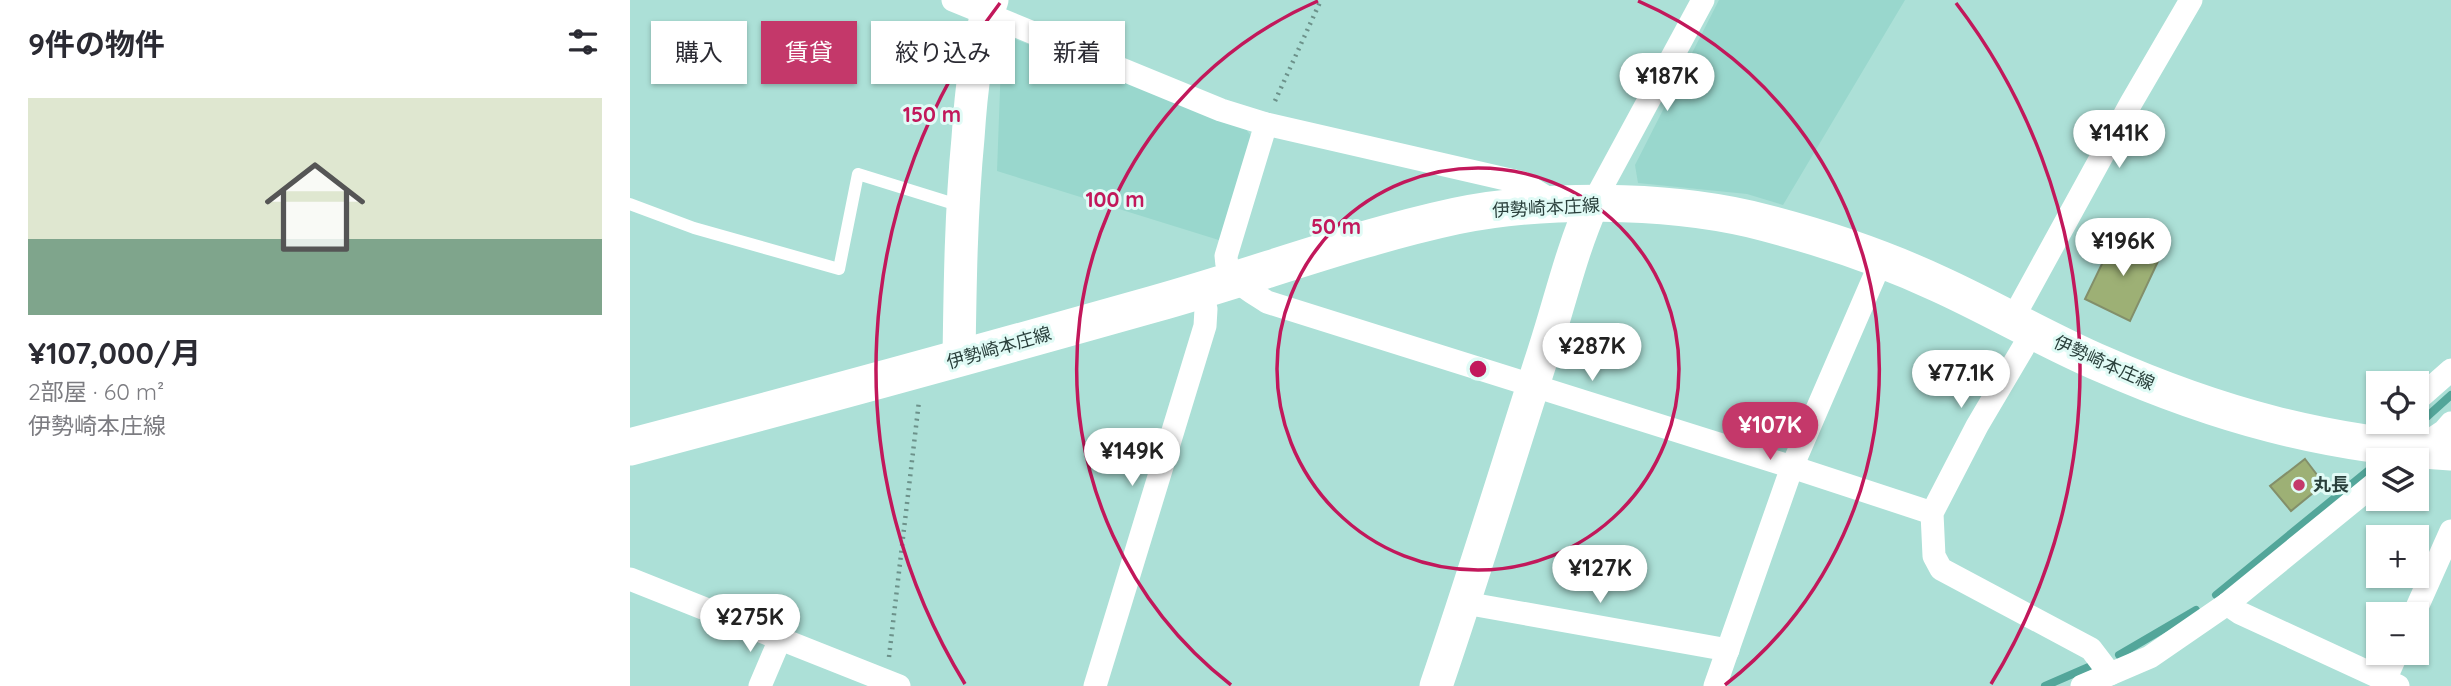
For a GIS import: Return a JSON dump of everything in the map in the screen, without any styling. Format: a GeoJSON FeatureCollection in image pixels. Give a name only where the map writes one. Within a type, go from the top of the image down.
{"type":"FeatureCollection","features":[{"type":"Feature","properties":{"kind":"main road","name":"伊勢崎本庄線"},"geometry":{"type":"LineString","coordinates":[[630,447],[959,359],[1458,216],[1525,206],[1575,205],[1650,205],[1706,211],[1794,231],[1882,259],[2100,363],[2220,410],[2289,430],[2366,433]]}},
{"type":"Feature","properties":{"kind":"main road","name":"伊勢崎本庄線"},"geometry":{"type":"LineString","coordinates":[[2382,434],[2411,448]]}},
{"type":"Feature","properties":{"kind":"street"},"geometry":{"type":"LineString","coordinates":[[953,0],[989,7],[1190,98],[1266,124],[1523,183],[1575,205]]}},
{"type":"Feature","properties":{"kind":"street"},"geometry":{"type":"LineString","coordinates":[[1436,686],[1533,388],[1578,235],[1575,205],[1703,0]]}},
{"type":"Feature","properties":{"kind":"street"},"geometry":{"type":"LineString","coordinates":[[2110,674],[2091,649],[1941,569],[1934,556],[1932,513],[1977,426],[2131,103],[2191,0]]}},
{"type":"Feature","properties":{"kind":"street"},"geometry":{"type":"LineString","coordinates":[[959,359],[962,206],[971,94],[989,7]]}},
{"type":"Feature","properties":{"kind":"street"},"geometry":{"type":"LineString","coordinates":[[1266,124],[1226,256],[1226,267],[1237,281],[1267,302],[1932,513]]}},
{"type":"Feature","properties":{"kind":"street"},"geometry":{"type":"LineString","coordinates":[[1715,686],[1792,467],[1882,259]]}},
{"type":"Feature","properties":{"kind":"street"},"geometry":{"type":"LineString","coordinates":[[1095,686],[1205,326],[1206,309],[1201,291]]}},
{"type":"Feature","properties":{"kind":"street"},"geometry":{"type":"LineString","coordinates":[[2429,389],[2451,370]]}},
{"type":"Feature","properties":{"kind":"street"},"geometry":{"type":"LineString","coordinates":[[2428,448],[2451,423]]}},
{"type":"Feature","properties":{"kind":"street"},"geometry":{"type":"LineString","coordinates":[[2082,686],[2150,657],[2227,604],[2366,491]]}},
{"type":"Feature","properties":{"kind":"street"},"geometry":{"type":"LineString","coordinates":[[2419,602],[2451,531]]}},
{"type":"Feature","properties":{"kind":"street"},"geometry":{"type":"LineString","coordinates":[[630,579],[890,685]]}},
{"type":"Feature","properties":{"kind":"street"},"geometry":{"type":"LineString","coordinates":[[1465,603],[1728,650]]}},
{"type":"Feature","properties":{"kind":"street"},"geometry":{"type":"LineString","coordinates":[[2227,604],[2240,613],[2390,683],[2394,665]]}},
{"type":"Feature","properties":{"kind":"street"},"geometry":{"type":"LineString","coordinates":[[760,686],[780,639]]}},
{"type":"Feature","properties":{"kind":"lane"},"geometry":{"type":"LineString","coordinates":[[630,204],[694,228],[839,269],[858,174],[962,206]]}},
{"type":"Feature","properties":{"kind":"path"},"geometry":{"type":"LineString","coordinates":[[1266,124],[1321,0]]}},
{"type":"Feature","properties":{"kind":"path"},"geometry":{"type":"LineString","coordinates":[[890,685],[923,369]]}},
{"type":"Feature","properties":{"kind":"shaded area"},"geometry":{"type":"Polygon","coordinates":[[[1719,0],[1905,0],[1783,205],[1747,194],[1638,183],[1635,165],[1719,0]]]}},
{"type":"Feature","properties":{"kind":"shaded area"},"geometry":{"type":"Polygon","coordinates":[[[1015,39],[1029,45],[1029,84],[1125,84],[1125,82],[1245,128],[1251,136],[1222,241],[997,171],[1000,84],[1015,84],[1015,39]]]}},
{"type":"Feature","properties":{"kind":"building"},"geometry":{"type":"Polygon","coordinates":[[[2116,235],[2161,255],[2130,321],[2085,299],[2116,235]]]}},
{"type":"Feature","properties":{"kind":"building"},"geometry":{"type":"Polygon","coordinates":[[[2305,459],[2324,484],[2291,511],[2270,486],[2305,459]]]}},
{"type":"Feature","properties":{"kind":"waterway"},"geometry":{"type":"LineString","coordinates":[[2429,415],[2451,395]]}},
{"type":"Feature","properties":{"kind":"waterway"},"geometry":{"type":"LineString","coordinates":[[2216,595],[2366,472]]}},
{"type":"Feature","properties":{"kind":"waterway"},"geometry":{"type":"LineString","coordinates":[[2119,655],[2196,610]]}},
{"type":"Feature","properties":{"kind":"waterway"},"geometry":{"type":"LineString","coordinates":[[2045,686],[2091,666]]}},
{"type":"Feature","properties":{"kind":"place","name":"丸長"},"geometry":{"type":"Point","coordinates":[2299,485]}}]}
